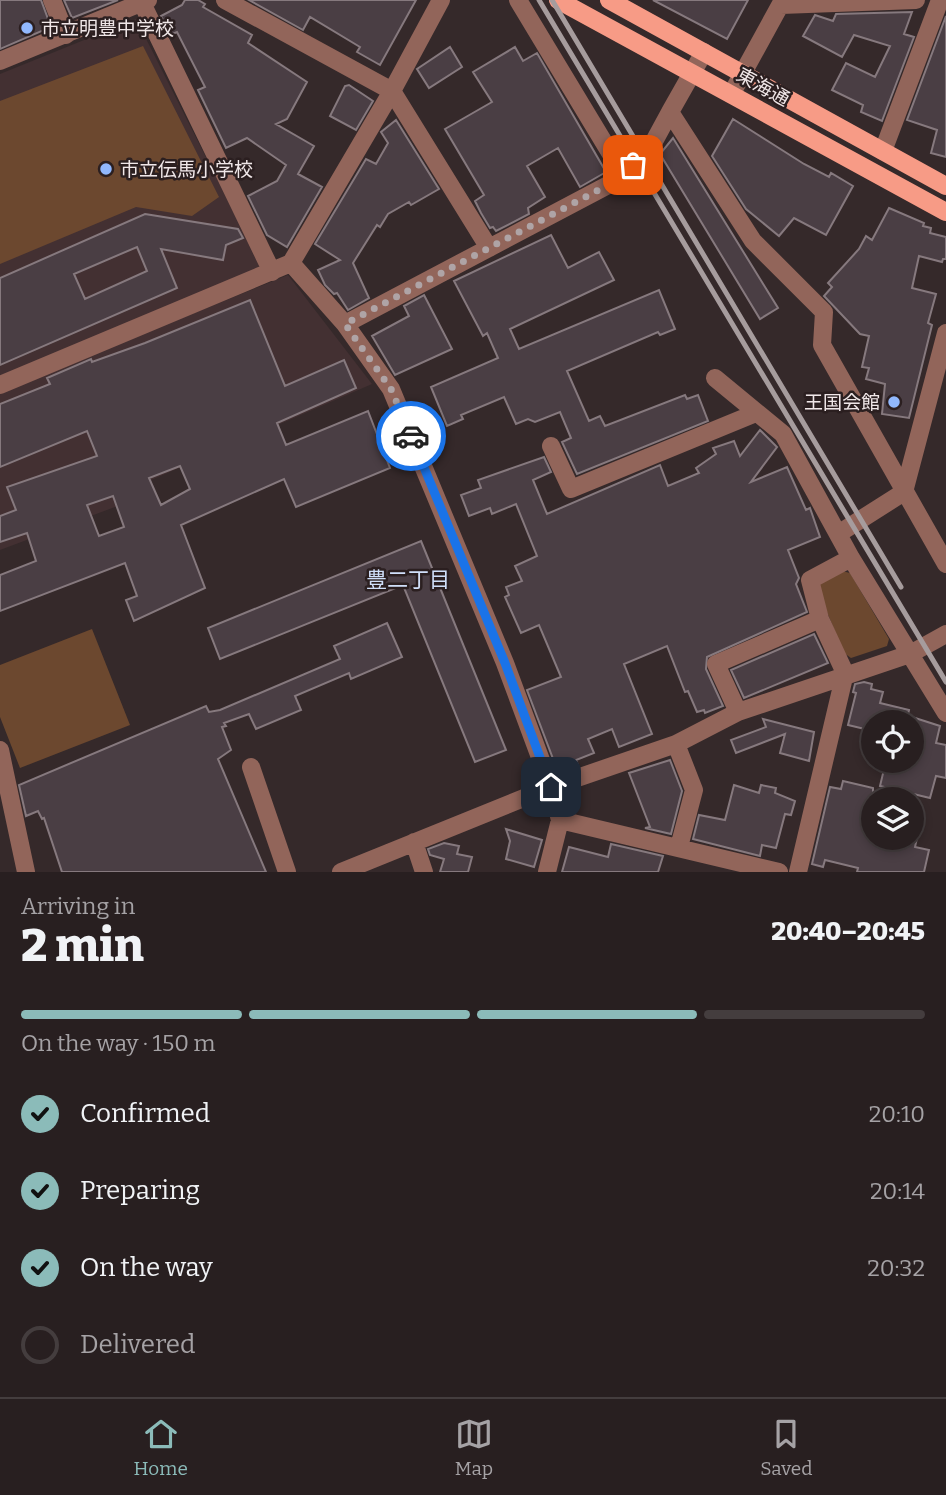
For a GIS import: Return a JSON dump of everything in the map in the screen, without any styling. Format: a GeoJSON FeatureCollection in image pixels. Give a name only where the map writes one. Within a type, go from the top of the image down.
{"type":"FeatureCollection","features":[{"type":"Feature","properties":{"kind":"main road","name":"東海通"},"geometry":{"type":"LineString","coordinates":[[558,0],[946,212]]}},
{"type":"Feature","properties":{"kind":"main road","name":"東海通"},"geometry":{"type":"LineString","coordinates":[[610,0],[946,186]]}},
{"type":"Feature","properties":{"kind":"street"},"geometry":{"type":"LineString","coordinates":[[52,0],[66,35]]}},
{"type":"Feature","properties":{"kind":"street"},"geometry":{"type":"LineString","coordinates":[[225,0],[392,91],[489,248]]}},
{"type":"Feature","properties":{"kind":"street"},"geometry":{"type":"LineString","coordinates":[[0,385],[291,263],[392,91],[441,0]]}},
{"type":"Feature","properties":{"kind":"street"},"geometry":{"type":"LineString","coordinates":[[518,0],[622,174]]}},
{"type":"Feature","properties":{"kind":"street"},"geometry":{"type":"LineString","coordinates":[[732,93],[782,2],[916,0]]}},
{"type":"Feature","properties":{"kind":"street"},"geometry":{"type":"LineString","coordinates":[[883,151],[940,0]]}},
{"type":"Feature","properties":{"kind":"street"},"geometry":{"type":"LineString","coordinates":[[0,61],[145,2],[272,272]]}},
{"type":"Feature","properties":{"kind":"street"},"geometry":{"type":"LineString","coordinates":[[345,324],[610,184],[651,147],[704,52]]}},
{"type":"Feature","properties":{"kind":"street"},"geometry":{"type":"LineString","coordinates":[[670,112],[753,242],[824,312],[822,345],[946,564]]}},
{"type":"Feature","properties":{"kind":"street"},"geometry":{"type":"LineString","coordinates":[[291,263],[345,324],[391,389],[505,663],[551,787],[560,820],[547,872]]}},
{"type":"Feature","properties":{"kind":"street"},"geometry":{"type":"LineString","coordinates":[[838,534],[904,492],[946,333]]}},
{"type":"Feature","properties":{"kind":"street"},"geometry":{"type":"LineString","coordinates":[[715,378],[783,434],[851,558],[946,713]]}},
{"type":"Feature","properties":{"kind":"street"},"geometry":{"type":"LineString","coordinates":[[551,446],[571,489],[756,413]]}},
{"type":"Feature","properties":{"kind":"street"},"geometry":{"type":"LineString","coordinates":[[798,872],[845,673],[820,618],[810,580],[851,558]]}},
{"type":"Feature","properties":{"kind":"street"},"geometry":{"type":"LineString","coordinates":[[738,712],[716,664],[820,618]]}},
{"type":"Feature","properties":{"kind":"street"},"geometry":{"type":"LineString","coordinates":[[341,872],[551,787],[676,744],[738,712],[845,673],[910,654],[946,634]]}},
{"type":"Feature","properties":{"kind":"street"},"geometry":{"type":"LineString","coordinates":[[676,744],[694,790],[679,847]]}},
{"type":"Feature","properties":{"kind":"street"},"geometry":{"type":"LineString","coordinates":[[0,750],[6,808],[26,872]]}},
{"type":"Feature","properties":{"kind":"street"},"geometry":{"type":"LineString","coordinates":[[251,766],[287,872]]}},
{"type":"Feature","properties":{"kind":"street"},"geometry":{"type":"LineString","coordinates":[[560,820],[779,872]]}},
{"type":"Feature","properties":{"kind":"street"},"geometry":{"type":"LineString","coordinates":[[414,842],[424,872]]}},
{"type":"Feature","properties":{"kind":"shaded area","name":"市立伝馬小学校"},"geometry":{"type":"Polygon","coordinates":[[[136,19],[260,264],[256,272],[0,378],[0,74],[136,19]]]}},
{"type":"Feature","properties":{"kind":"shaded area"},"geometry":{"type":"Polygon","coordinates":[[[143,46],[219,197],[192,216],[136,207],[0,264],[0,101],[143,46]]]}},
{"type":"Feature","properties":{"kind":"shaded area"},"geometry":{"type":"Polygon","coordinates":[[[288,275],[372,384],[151,480],[155,492],[0,550],[0,391],[288,275]]]}},
{"type":"Feature","properties":{"kind":"shaded area"},"geometry":{"type":"Polygon","coordinates":[[[842,571],[850,573],[889,639],[887,646],[851,658],[844,653],[817,588],[820,582],[842,571]]]}},
{"type":"Feature","properties":{"kind":"shaded area"},"geometry":{"type":"Polygon","coordinates":[[[92,629],[130,725],[20,768],[0,717],[0,665],[92,629]]]}},
{"type":"Feature","properties":{"kind":"building","name":"市立明豊中学校"},"geometry":{"type":"Polygon","coordinates":[[[0,0],[41,0],[51,27],[0,49],[0,0]]]}},
{"type":"Feature","properties":{"kind":"building"},"geometry":{"type":"Polygon","coordinates":[[[64,0],[118,0],[72,18],[64,0]]]}},
{"type":"Feature","properties":{"kind":"building"},"geometry":{"type":"Polygon","coordinates":[[[185,0],[198,0],[205,4],[203,7],[252,35],[248,43],[307,82],[287,119],[276,124],[314,146],[298,174],[322,187],[287,247],[267,235],[248,196],[277,181],[286,165],[247,138],[226,148],[198,90],[205,87],[177,32],[170,35],[161,16],[182,5],[185,0]]]}},
{"type":"Feature","properties":{"kind":"building"},"geometry":{"type":"Polygon","coordinates":[[[249,0],[416,0],[380,65],[357,52],[360,47],[310,17],[303,30],[249,0]]]}},
{"type":"Feature","properties":{"kind":"building"},"geometry":{"type":"Polygon","coordinates":[[[653,0],[748,0],[727,39],[653,0]]]}},
{"type":"Feature","properties":{"kind":"building"},"geometry":{"type":"Polygon","coordinates":[[[912,12],[904,34],[914,37],[882,121],[861,112],[863,105],[832,90],[846,63],[875,77],[890,46],[854,35],[842,57],[803,36],[815,15],[833,21],[836,14],[912,12]]]}},
{"type":"Feature","properties":{"kind":"building"},"geometry":{"type":"Polygon","coordinates":[[[946,16],[946,157],[931,153],[937,130],[907,120],[946,16]]]}},
{"type":"Feature","properties":{"kind":"building"},"geometry":{"type":"Polygon","coordinates":[[[450,47],[462,67],[429,88],[417,69],[450,47]]]}},
{"type":"Feature","properties":{"kind":"building"},"geometry":{"type":"Polygon","coordinates":[[[515,47],[523,61],[537,53],[606,172],[580,187],[558,148],[527,166],[545,197],[528,208],[529,214],[496,231],[493,227],[490,228],[475,201],[484,195],[445,129],[492,102],[473,72],[515,47]]]}},
{"type":"Feature","properties":{"kind":"building"},"geometry":{"type":"Polygon","coordinates":[[[349,85],[373,101],[356,130],[330,116],[345,86],[349,85]]]}},
{"type":"Feature","properties":{"kind":"building"},"geometry":{"type":"Polygon","coordinates":[[[733,119],[804,164],[829,177],[831,173],[853,186],[826,235],[794,218],[779,236],[746,209],[712,156],[733,119]]]}},
{"type":"Feature","properties":{"kind":"building"},"geometry":{"type":"Polygon","coordinates":[[[396,120],[439,189],[388,214],[380,227],[377,225],[353,263],[369,298],[348,310],[337,293],[334,294],[325,285],[318,270],[340,260],[315,244],[366,159],[376,164],[388,143],[381,132],[396,120]]]}},
{"type":"Feature","properties":{"kind":"building"},"geometry":{"type":"Polygon","coordinates":[[[673,138],[778,308],[760,319],[660,154],[673,138]]]}},
{"type":"Feature","properties":{"kind":"building"},"geometry":{"type":"Polygon","coordinates":[[[889,208],[924,223],[923,226],[931,228],[930,233],[946,237],[946,259],[942,262],[919,256],[912,288],[936,294],[928,323],[932,325],[909,418],[882,414],[885,384],[866,379],[869,368],[862,367],[869,336],[860,334],[824,296],[832,287],[828,283],[859,249],[866,236],[872,240],[889,208]]]}},
{"type":"Feature","properties":{"kind":"building"},"geometry":{"type":"Polygon","coordinates":[[[145,214],[238,229],[243,238],[226,245],[223,260],[161,249],[177,288],[0,365],[0,278],[145,214]],[[137,247],[74,274],[85,299],[147,271],[137,247]]]}},
{"type":"Feature","properties":{"kind":"building"},"geometry":{"type":"Polygon","coordinates":[[[551,235],[568,268],[599,252],[614,280],[510,329],[519,349],[659,290],[675,329],[660,335],[658,332],[567,371],[589,421],[600,416],[605,426],[685,395],[687,399],[698,395],[708,421],[577,474],[562,442],[571,438],[560,412],[535,422],[528,419],[516,424],[504,397],[461,415],[463,419],[447,426],[431,387],[498,358],[487,333],[483,336],[454,281],[551,235]]]}},
{"type":"Feature","properties":{"kind":"building"},"geometry":{"type":"Polygon","coordinates":[[[424,295],[452,349],[395,375],[372,336],[409,316],[404,306],[424,295]]]}},
{"type":"Feature","properties":{"kind":"building"},"geometry":{"type":"Polygon","coordinates":[[[250,300],[285,386],[344,360],[356,388],[277,423],[286,445],[368,411],[390,468],[296,507],[284,479],[181,525],[205,588],[134,621],[126,600],[137,596],[125,563],[0,611],[0,575],[36,561],[27,533],[0,542],[0,516],[16,510],[7,487],[97,456],[87,431],[0,467],[0,404],[50,384],[47,378],[91,359],[92,362],[250,300]],[[180,466],[149,478],[161,505],[190,489],[180,466]],[[113,496],[87,505],[99,536],[124,527],[113,496]]]}},
{"type":"Feature","properties":{"kind":"building"},"geometry":{"type":"Polygon","coordinates":[[[760,430],[777,447],[751,482],[787,467],[806,510],[810,508],[820,537],[788,550],[799,578],[796,584],[807,612],[707,657],[706,669],[723,706],[705,713],[704,710],[697,712],[688,691],[685,692],[667,646],[624,664],[652,734],[619,747],[612,729],[588,739],[594,753],[576,760],[578,765],[558,772],[527,690],[561,677],[539,625],[521,633],[505,597],[509,595],[506,587],[522,581],[515,566],[537,556],[516,504],[492,514],[490,508],[469,516],[461,495],[481,488],[478,480],[544,457],[551,472],[533,480],[547,514],[660,465],[668,486],[699,473],[696,468],[716,454],[713,448],[734,441],[740,456],[760,430]]]}},
{"type":"Feature","properties":{"kind":"building"},"geometry":{"type":"Polygon","coordinates":[[[421,541],[506,750],[475,762],[403,585],[220,659],[208,628],[421,541]]]}},
{"type":"Feature","properties":{"kind":"building"},"geometry":{"type":"Polygon","coordinates":[[[387,623],[402,657],[351,679],[349,673],[295,696],[301,710],[256,729],[249,714],[224,723],[226,726],[222,727],[231,750],[218,759],[266,872],[62,872],[44,818],[42,819],[38,811],[26,816],[19,785],[206,706],[209,712],[220,710],[340,659],[334,646],[387,623]]]}},
{"type":"Feature","properties":{"kind":"building"},"geometry":{"type":"Polygon","coordinates":[[[814,634],[828,663],[744,698],[731,670],[814,634]]]}},
{"type":"Feature","properties":{"kind":"building"},"geometry":{"type":"Polygon","coordinates":[[[855,684],[872,684],[871,689],[883,692],[880,703],[909,710],[861,710],[861,728],[848,725],[856,693],[853,692],[855,684]]]}},
{"type":"Feature","properties":{"kind":"building"},"geometry":{"type":"Polygon","coordinates":[[[763,719],[814,732],[809,761],[780,753],[785,734],[736,753],[731,740],[766,727],[763,719]]]}},
{"type":"Feature","properties":{"kind":"building"},"geometry":{"type":"Polygon","coordinates":[[[924,721],[940,726],[936,743],[946,745],[946,778],[936,776],[930,798],[924,797],[924,787],[880,786],[883,773],[924,773],[924,721]]]}},
{"type":"Feature","properties":{"kind":"building"},"geometry":{"type":"Polygon","coordinates":[[[670,760],[682,791],[671,834],[645,828],[650,827],[629,773],[670,760]]]}},
{"type":"Feature","properties":{"kind":"building"},"geometry":{"type":"Polygon","coordinates":[[[843,781],[869,787],[861,787],[861,850],[929,850],[924,872],[857,872],[858,868],[825,860],[823,867],[812,864],[830,787],[841,789],[843,781]]]}},
{"type":"Feature","properties":{"kind":"building"},"geometry":{"type":"Polygon","coordinates":[[[734,785],[759,793],[761,785],[776,788],[775,793],[795,801],[791,815],[785,814],[776,848],[762,845],[760,856],[693,839],[699,815],[725,820],[734,785]]]}},
{"type":"Feature","properties":{"kind":"building"},"geometry":{"type":"Polygon","coordinates":[[[506,829],[542,840],[534,867],[506,859],[510,841],[506,829]]]}},
{"type":"Feature","properties":{"kind":"building"},"geometry":{"type":"Polygon","coordinates":[[[444,843],[459,846],[457,854],[472,857],[468,872],[440,872],[444,859],[430,855],[428,849],[444,843]]]}},
{"type":"Feature","properties":{"kind":"building"},"geometry":{"type":"Polygon","coordinates":[[[611,844],[663,856],[658,872],[562,872],[569,847],[608,857],[611,844]]]}},
{"type":"Feature","properties":{"kind":"railway"},"geometry":{"type":"LineString","coordinates":[[539,0],[946,682]]}},
{"type":"Feature","properties":{"kind":"railway"},"geometry":{"type":"LineString","coordinates":[[552,0],[901,587]]}},
{"type":"Feature","properties":{"kind":"way so far"},"geometry":{"type":"LineString","coordinates":[[411,436],[391,389],[345,324],[610,184],[633,165]]}},
{"type":"Feature","properties":{"kind":"place","name":"市立明豊中学校"},"geometry":{"type":"Point","coordinates":[27,28]}},
{"type":"Feature","properties":{"kind":"place","name":"市立伝馬小学校"},"geometry":{"type":"Point","coordinates":[106,169]}},
{"type":"Feature","properties":{"kind":"place","name":"王国会館"},"geometry":{"type":"Point","coordinates":[894,402]}},
{"type":"Feature","properties":{"kind":"district","name":"豊二丁目"},"geometry":{"type":"Point","coordinates":[408,580]}},
{"type":"Feature","properties":{"kind":"route"},"geometry":{"type":"LineString","coordinates":[[411,436],[505,663],[551,787]]}}]}
